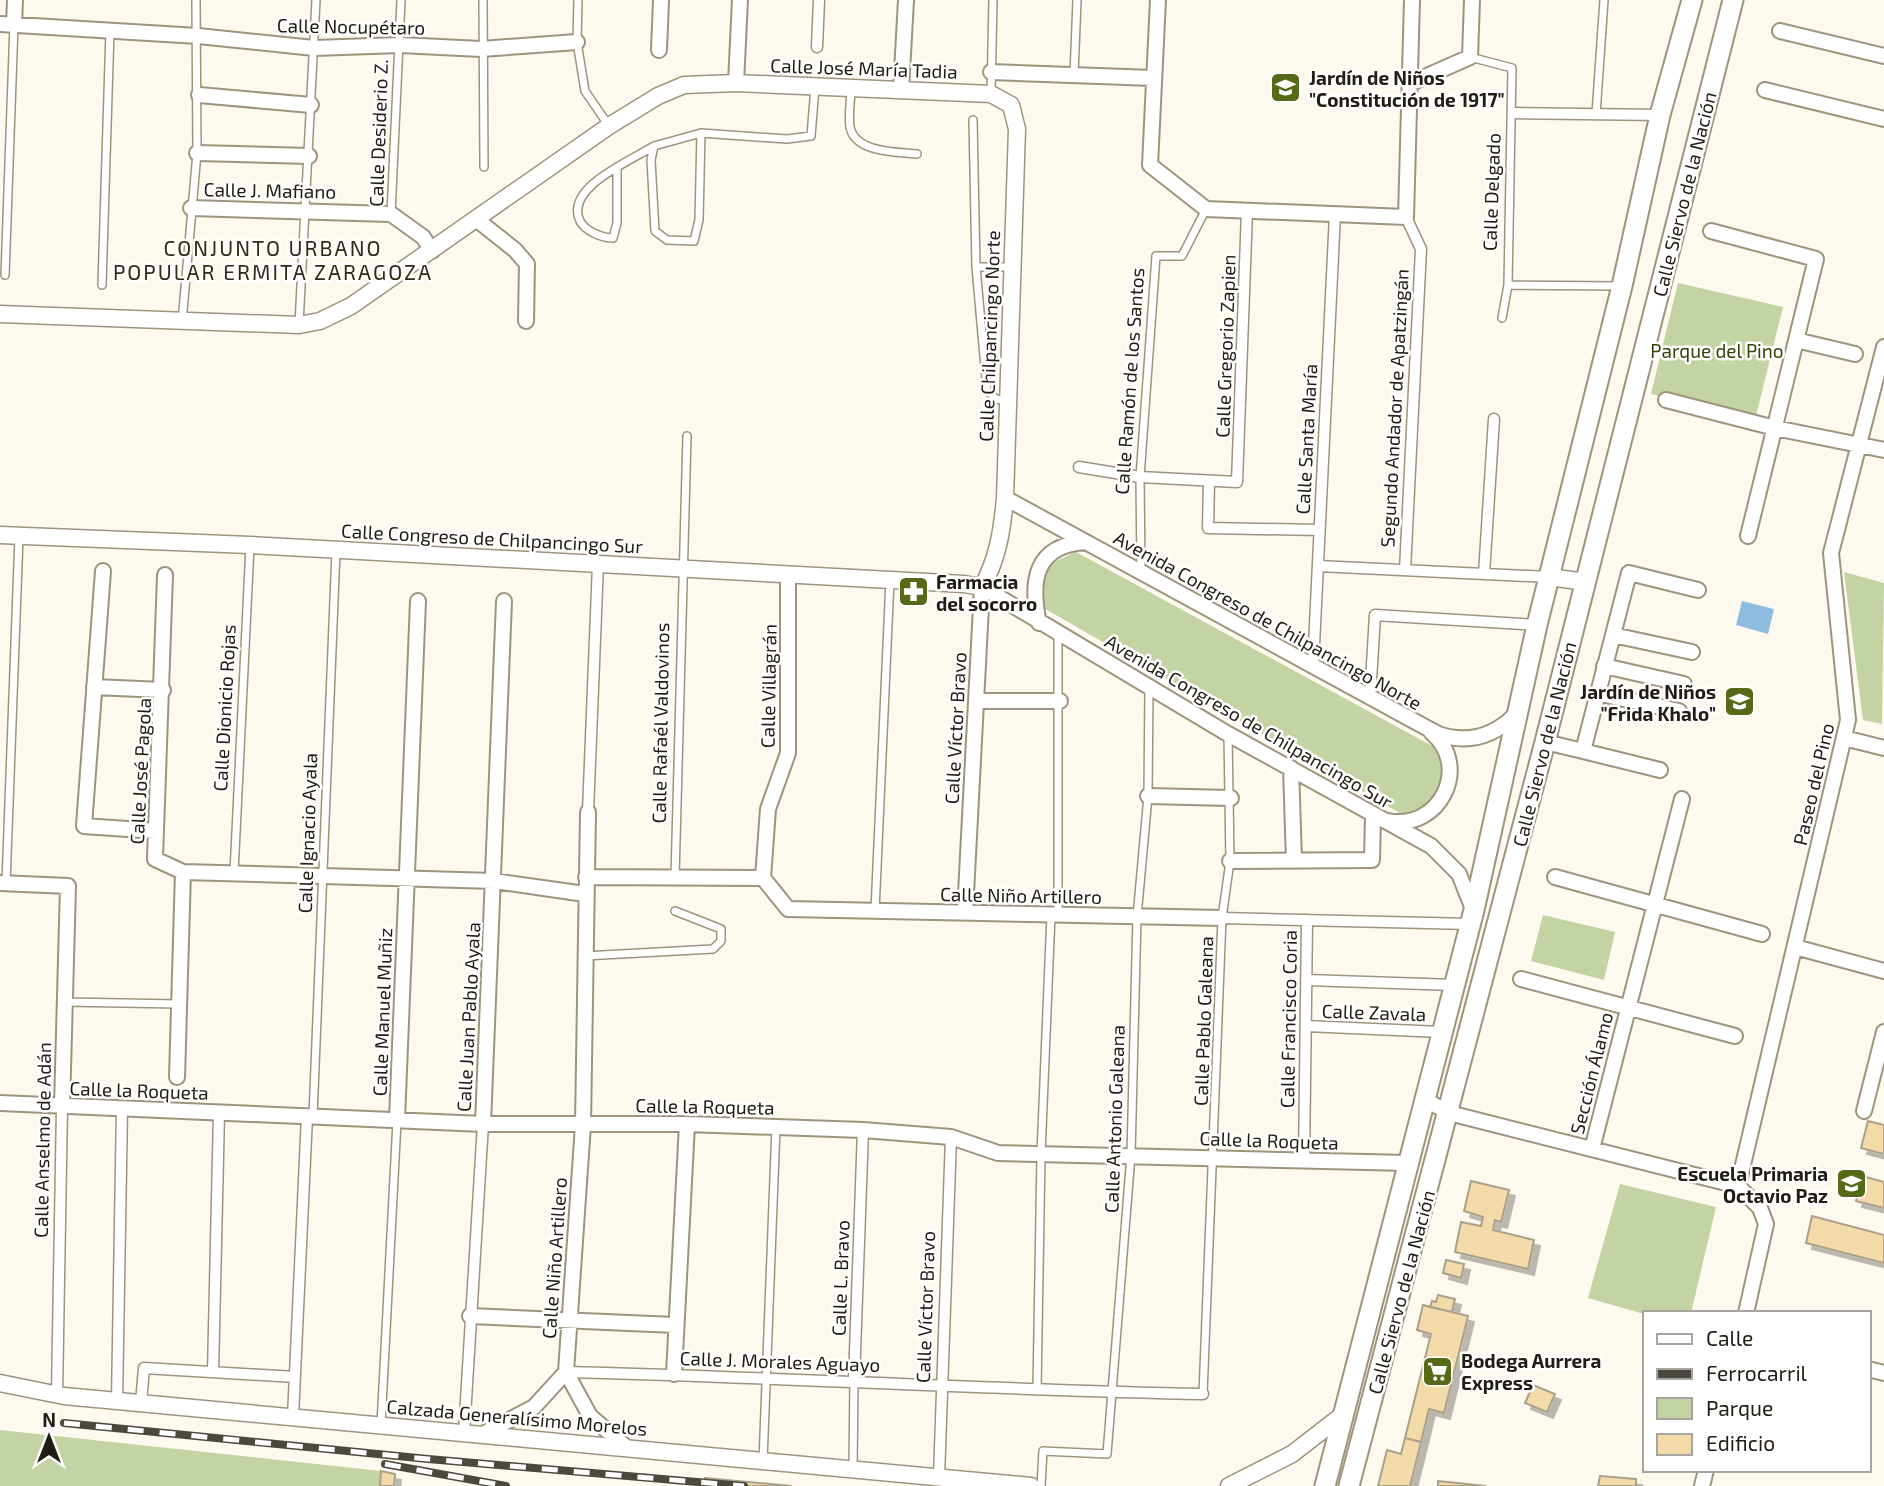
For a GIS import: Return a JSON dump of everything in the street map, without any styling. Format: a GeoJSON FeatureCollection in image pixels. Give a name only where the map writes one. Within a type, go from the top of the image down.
{"type":"FeatureCollection","features":[{"type":"Feature","properties":{"kind":"main road","name":"Calle Siervo de la Nación"},"geometry":{"type":"LineString","coordinates":[[1325,1486],[1472,917],[1515,715],[1622,286],[1660,115],[1692,0]]}},
{"type":"Feature","properties":{"kind":"main road","name":"Calle Siervo de la Nación"},"geometry":{"type":"LineString","coordinates":[[1349,1486],[1545,742],[1733,0]]}},
{"type":"Feature","properties":{"kind":"street"},"geometry":{"type":"LineString","coordinates":[[7,25],[15,0]]}},
{"type":"Feature","properties":{"kind":"street"},"geometry":{"type":"LineString","coordinates":[[659,50],[661,0]]}},
{"type":"Feature","properties":{"kind":"street"},"geometry":{"type":"LineString","coordinates":[[736,83],[740,0]]}},
{"type":"Feature","properties":{"kind":"street"},"geometry":{"type":"LineString","coordinates":[[817,47],[820,0]]}},
{"type":"Feature","properties":{"kind":"street"},"geometry":{"type":"LineString","coordinates":[[901,90],[906,0]]}},
{"type":"Feature","properties":{"kind":"street"},"geometry":{"type":"LineString","coordinates":[[1157,0],[1150,165],[1206,209],[1406,217]]}},
{"type":"Feature","properties":{"kind":"street","name":"Segundo Andador de Apatzingán"},"geometry":{"type":"LineString","coordinates":[[1405,570],[1421,249],[1406,217],[1412,0]]}},
{"type":"Feature","properties":{"kind":"street"},"geometry":{"type":"LineString","coordinates":[[1409,84],[1470,58],[1472,0]]}},
{"type":"Feature","properties":{"kind":"street","name":"Calle Nocupétaro"},"geometry":{"type":"LineString","coordinates":[[7,25],[198,36],[314,48],[400,45],[481,49],[576,43]]}},
{"type":"Feature","properties":{"kind":"street"},"geometry":{"type":"LineString","coordinates":[[1780,31],[1884,56]]}},
{"type":"Feature","properties":{"kind":"street"},"geometry":{"type":"LineString","coordinates":[[991,72],[1153,78]]}},
{"type":"Feature","properties":{"kind":"street","name":"Calle José María Tadia"},"geometry":{"type":"LineString","coordinates":[[0,314],[181,323],[299,325],[320,321],[351,306],[609,126],[658,96],[684,85],[736,83],[991,94]]}},
{"type":"Feature","properties":{"kind":"street"},"geometry":{"type":"LineString","coordinates":[[1765,90],[1884,119]]}},
{"type":"Feature","properties":{"kind":"street","name":"Calle Chilpancingo Norte"},"geometry":{"type":"LineString","coordinates":[[982,587],[995,564],[1005,498],[1017,129],[1011,106],[991,94]]}},
{"type":"Feature","properties":{"kind":"street"},"geometry":{"type":"LineString","coordinates":[[199,95],[311,105]]}},
{"type":"Feature","properties":{"kind":"street"},"geometry":{"type":"LineString","coordinates":[[1513,113],[1660,115]]}},
{"type":"Feature","properties":{"kind":"street"},"geometry":{"type":"LineString","coordinates":[[197,153],[309,156]]}},
{"type":"Feature","properties":{"kind":"street","name":"Calle J. Mafiano"},"geometry":{"type":"LineString","coordinates":[[191,208],[391,214]]}},
{"type":"Feature","properties":{"kind":"street","name":"Calle Gregorio Zapien"},"geometry":{"type":"LineString","coordinates":[[1209,481],[1237,482],[1247,211]]}},
{"type":"Feature","properties":{"kind":"street","name":"Calle Desiderio Z."},"geometry":{"type":"LineString","coordinates":[[391,214],[423,237],[432,251]]}},
{"type":"Feature","properties":{"kind":"street","name":"Calle Santa María"},"geometry":{"type":"LineString","coordinates":[[1313,666],[1335,214]]}},
{"type":"Feature","properties":{"kind":"street"},"geometry":{"type":"LineString","coordinates":[[476,219],[515,250],[527,264],[526,321]]}},
{"type":"Feature","properties":{"kind":"street"},"geometry":{"type":"LineString","coordinates":[[1711,231],[1816,259],[1748,536]]}},
{"type":"Feature","properties":{"kind":"street"},"geometry":{"type":"LineString","coordinates":[[1796,340],[1855,354]]}},
{"type":"Feature","properties":{"kind":"street","name":"Paseo del Pino"},"geometry":{"type":"LineString","coordinates":[[1738,1186],[1848,720],[1830,553],[1884,347]]}},
{"type":"Feature","properties":{"kind":"street"},"geometry":{"type":"LineString","coordinates":[[1665,400],[1775,428],[1884,450]]}},
{"type":"Feature","properties":{"kind":"street"},"geometry":{"type":"LineString","coordinates":[[1484,574],[1494,419]]}},
{"type":"Feature","properties":{"kind":"street"},"geometry":{"type":"LineString","coordinates":[[1079,467],[1140,477],[1209,481],[1208,528],[1320,530]]}},
{"type":"Feature","properties":{"kind":"street","name":"Avenida Congreso de Chilpancingo Norte"},"geometry":{"type":"LineString","coordinates":[[1005,498],[1427,729],[1449,738],[1473,739],[1496,731],[1515,715]]}},
{"type":"Feature","properties":{"kind":"street","name":"Calle Congreso de Chilpancingo Sur"},"geometry":{"type":"LineString","coordinates":[[0,535],[250,545],[982,587]]}},
{"type":"Feature","properties":{"kind":"street"},"geometry":{"type":"LineString","coordinates":[[1039,623],[1034,585],[1041,564],[1056,550],[1086,542]]}},
{"type":"Feature","properties":{"kind":"street","name":"Calle Niño Artillero"},"geometry":{"type":"LineString","coordinates":[[566,1372],[583,1125],[583,956],[598,564]]}},
{"type":"Feature","properties":{"kind":"street"},"geometry":{"type":"LineString","coordinates":[[1318,566],[1549,577],[1586,582]]}},
{"type":"Feature","properties":{"kind":"street"},"geometry":{"type":"LineString","coordinates":[[103,571],[84,825],[156,831]]}},
{"type":"Feature","properties":{"kind":"street"},"geometry":{"type":"LineString","coordinates":[[1583,751],[1629,573],[1698,590]]}},
{"type":"Feature","properties":{"kind":"street","name":"Calle José Pagola"},"geometry":{"type":"LineString","coordinates":[[165,575],[155,859],[183,872]]}},
{"type":"Feature","properties":{"kind":"street","name":"Calle Villagrán"},"geometry":{"type":"LineString","coordinates":[[763,878],[768,809],[788,753],[788,575]]}},
{"type":"Feature","properties":{"kind":"street","name":"Avenida Congreso de Chilpancingo Sur"},"geometry":{"type":"LineString","coordinates":[[982,587],[1228,734],[1441,854],[1459,874],[1472,917]]}},
{"type":"Feature","properties":{"kind":"street","name":"Calle Víctor Bravo"},"geometry":{"type":"LineString","coordinates":[[965,913],[982,587]]}},
{"type":"Feature","properties":{"kind":"street","name":"Calle Manuel Muñiz"},"geometry":{"type":"LineString","coordinates":[[397,1120],[418,601]]}},
{"type":"Feature","properties":{"kind":"street","name":"Calle Juan Pablo Ayala"},"geometry":{"type":"LineString","coordinates":[[464,1433],[483,1124],[504,601]]}},
{"type":"Feature","properties":{"kind":"street"},"geometry":{"type":"LineString","coordinates":[[1370,697],[1375,615],[1537,625]]}},
{"type":"Feature","properties":{"kind":"street"},"geometry":{"type":"LineString","coordinates":[[1613,635],[1692,652]]}},
{"type":"Feature","properties":{"kind":"street"},"geometry":{"type":"LineString","coordinates":[[1604,666],[1684,684]]}},
{"type":"Feature","properties":{"kind":"street"},"geometry":{"type":"LineString","coordinates":[[94,687],[163,690]]}},
{"type":"Feature","properties":{"kind":"street"},"geometry":{"type":"LineString","coordinates":[[1596,693],[1679,711]]}},
{"type":"Feature","properties":{"kind":"street"},"geometry":{"type":"LineString","coordinates":[[976,701],[1060,701]]}},
{"type":"Feature","properties":{"kind":"street"},"geometry":{"type":"LineString","coordinates":[[1230,861],[1372,860],[1374,816],[1395,822],[1407,822],[1427,814],[1443,797],[1450,776],[1447,754],[1443,744],[1427,729]]}},
{"type":"Feature","properties":{"kind":"street"},"geometry":{"type":"LineString","coordinates":[[1844,738],[1884,748]]}},
{"type":"Feature","properties":{"kind":"street"},"geometry":{"type":"LineString","coordinates":[[1545,742],[1660,771]]}},
{"type":"Feature","properties":{"kind":"street"},"geometry":{"type":"LineString","coordinates":[[1291,768],[1294,861]]}},
{"type":"Feature","properties":{"kind":"street"},"geometry":{"type":"LineString","coordinates":[[1148,796],[1231,798]]}},
{"type":"Feature","properties":{"kind":"street","name":"Sección Álamo"},"geometry":{"type":"LineString","coordinates":[[1592,1149],[1682,799]]}},
{"type":"Feature","properties":{"kind":"street"},"geometry":{"type":"LineString","coordinates":[[177,1077],[183,872],[494,881],[585,894]]}},
{"type":"Feature","properties":{"kind":"street"},"geometry":{"type":"LineString","coordinates":[[586,877],[763,878]]}},
{"type":"Feature","properties":{"kind":"street"},"geometry":{"type":"LineString","coordinates":[[1555,877],[1762,934]]}},
{"type":"Feature","properties":{"kind":"street","name":"Calle Niño Artillero"},"geometry":{"type":"LineString","coordinates":[[763,878],[788,909],[1307,920],[1472,917]]}},
{"type":"Feature","properties":{"kind":"street","name":"Calle Anselmo de Adán"},"geometry":{"type":"LineString","coordinates":[[3,883],[68,886],[57,1394]]}},
{"type":"Feature","properties":{"kind":"street","name":"Calle Francisco Coria"},"geometry":{"type":"LineString","coordinates":[[1304,1161],[1307,920]]}},
{"type":"Feature","properties":{"kind":"street"},"geometry":{"type":"LineString","coordinates":[[1795,947],[1884,971]]}},
{"type":"Feature","properties":{"kind":"street"},"geometry":{"type":"LineString","coordinates":[[1307,979],[1454,985]]}},
{"type":"Feature","properties":{"kind":"street","name":"Sección Álamo"},"geometry":{"type":"LineString","coordinates":[[1521,979],[1735,1036]]}},
{"type":"Feature","properties":{"kind":"street","name":"Calle Zavala"},"geometry":{"type":"LineString","coordinates":[[1306,1026],[1441,1032]]}},
{"type":"Feature","properties":{"kind":"street"},"geometry":{"type":"LineString","coordinates":[[1864,1111],[1884,1032]]}},
{"type":"Feature","properties":{"kind":"street"},"geometry":{"type":"LineString","coordinates":[[1424,1099],[1448,1113],[1738,1186],[1760,1208],[1766,1224],[1746,1311]]}},
{"type":"Feature","properties":{"kind":"street","name":"Calle la Roqueta"},"geometry":{"type":"LineString","coordinates":[[0,1103],[483,1124],[688,1124],[863,1130],[951,1137],[998,1153],[1407,1163]]}},
{"type":"Feature","properties":{"kind":"street"},"geometry":{"type":"LineString","coordinates":[[117,1401],[122,1108]]}},
{"type":"Feature","properties":{"kind":"street"},"geometry":{"type":"LineString","coordinates":[[213,1372],[219,1112]]}},
{"type":"Feature","properties":{"kind":"street","name":"Calle Ignacio Ayala"},"geometry":{"type":"LineString","coordinates":[[293,1417],[310,1116]]}},
{"type":"Feature","properties":{"kind":"street"},"geometry":{"type":"LineString","coordinates":[[674,1374],[688,1124]]}},
{"type":"Feature","properties":{"kind":"street","name":"Calle L. Bravo"},"geometry":{"type":"LineString","coordinates":[[854,1380],[863,1130]]}},
{"type":"Feature","properties":{"kind":"street","name":"Calle Víctor Bravo"},"geometry":{"type":"LineString","coordinates":[[939,1478],[951,1137]]}},
{"type":"Feature","properties":{"kind":"street"},"geometry":{"type":"LineString","coordinates":[[470,1316],[675,1325]]}},
{"type":"Feature","properties":{"kind":"street"},"geometry":{"type":"LineString","coordinates":[[141,1403],[144,1368],[295,1377]]}},
{"type":"Feature","properties":{"kind":"street"},"geometry":{"type":"LineString","coordinates":[[481,1435],[534,1407],[566,1372],[590,1416],[627,1448]]}},
{"type":"Feature","properties":{"kind":"street","name":"Calle J. Morales Aguayo"},"geometry":{"type":"LineString","coordinates":[[566,1372],[854,1380],[1037,1391],[1203,1394]]}},
{"type":"Feature","properties":{"kind":"street","name":"Calzada Generalísimo Morelos"},"geometry":{"type":"LineString","coordinates":[[0,1383],[57,1394],[117,1401],[1031,1486]]}},
{"type":"Feature","properties":{"kind":"street"},"geometry":{"type":"LineString","coordinates":[[1229,1486],[1292,1454],[1345,1413]]}},
{"type":"Feature","properties":{"kind":"lane"},"geometry":{"type":"LineString","coordinates":[[181,323],[197,153],[199,95],[196,0]]}},
{"type":"Feature","properties":{"kind":"lane"},"geometry":{"type":"LineString","coordinates":[[299,325],[316,0]]}},
{"type":"Feature","properties":{"kind":"lane","name":"Calle Desiderio Z."},"geometry":{"type":"LineString","coordinates":[[391,214],[401,0]]}},
{"type":"Feature","properties":{"kind":"lane"},"geometry":{"type":"LineString","coordinates":[[483,0],[481,49],[484,167]]}},
{"type":"Feature","properties":{"kind":"lane"},"geometry":{"type":"LineString","coordinates":[[578,0],[576,43],[584,91],[609,126]]}},
{"type":"Feature","properties":{"kind":"lane"},"geometry":{"type":"LineString","coordinates":[[991,94],[993,0]]}},
{"type":"Feature","properties":{"kind":"lane"},"geometry":{"type":"LineString","coordinates":[[1074,75],[1077,0]]}},
{"type":"Feature","properties":{"kind":"lane"},"geometry":{"type":"LineString","coordinates":[[1596,114],[1604,0]]}},
{"type":"Feature","properties":{"kind":"lane"},"geometry":{"type":"LineString","coordinates":[[5,275],[7,25]]}},
{"type":"Feature","properties":{"kind":"lane"},"geometry":{"type":"LineString","coordinates":[[102,285],[110,31]]}},
{"type":"Feature","properties":{"kind":"lane","name":"Calle Delgado"},"geometry":{"type":"LineString","coordinates":[[1470,58],[1512,68],[1508,285],[1502,318]]}},
{"type":"Feature","properties":{"kind":"lane"},"geometry":{"type":"LineString","coordinates":[[617,169],[617,223],[613,238],[605,238],[582,226],[576,212],[579,197],[590,185],[654,146],[701,133],[787,139],[811,136],[815,87]]}},
{"type":"Feature","properties":{"kind":"lane"},"geometry":{"type":"LineString","coordinates":[[852,88],[850,128],[856,139],[874,149],[917,154]]}},
{"type":"Feature","properties":{"kind":"lane"},"geometry":{"type":"LineString","coordinates":[[973,120],[976,267],[987,390],[996,399],[1008,401]]}},
{"type":"Feature","properties":{"kind":"lane"},"geometry":{"type":"LineString","coordinates":[[654,146],[651,160],[655,231],[667,240],[694,241],[699,220],[701,133]]}},
{"type":"Feature","properties":{"kind":"lane","name":"Calle Ramón de los Santos"},"geometry":{"type":"LineString","coordinates":[[1141,572],[1140,477],[1156,256],[1182,256],[1206,209]]}},
{"type":"Feature","properties":{"kind":"lane"},"geometry":{"type":"LineString","coordinates":[[976,267],[1013,267]]}},
{"type":"Feature","properties":{"kind":"lane"},"geometry":{"type":"LineString","coordinates":[[1508,285],[1622,286]]}},
{"type":"Feature","properties":{"kind":"lane","name":"Calle Rafaél Valdovinos"},"geometry":{"type":"LineString","coordinates":[[675,877],[687,436]]}},
{"type":"Feature","properties":{"kind":"lane"},"geometry":{"type":"LineString","coordinates":[[3,883],[19,536]]}},
{"type":"Feature","properties":{"kind":"lane","name":"Calle Dionicio Rojas"},"geometry":{"type":"LineString","coordinates":[[234,873],[250,545]]}},
{"type":"Feature","properties":{"kind":"lane","name":"Calle Ignacio Ayala"},"geometry":{"type":"LineString","coordinates":[[310,1116],[337,551]]}},
{"type":"Feature","properties":{"kind":"lane"},"geometry":{"type":"LineString","coordinates":[[875,911],[890,580]]}},
{"type":"Feature","properties":{"kind":"lane"},"geometry":{"type":"LineString","coordinates":[[1037,1391],[1041,1154],[1055,915],[1060,701],[1058,634]]}},
{"type":"Feature","properties":{"kind":"lane","name":"Calle Antonio Galeana"},"geometry":{"type":"LineString","coordinates":[[1041,1486],[1043,1451],[1107,1454],[1131,1155],[1137,916],[1148,796],[1149,686]]}},
{"type":"Feature","properties":{"kind":"lane","name":"Calle Pablo Galeana"},"geometry":{"type":"LineString","coordinates":[[1203,1394],[1222,918],[1230,861],[1228,734]]}},
{"type":"Feature","properties":{"kind":"lane"},"geometry":{"type":"LineString","coordinates":[[583,956],[713,949],[721,941],[721,929],[675,911]]}},
{"type":"Feature","properties":{"kind":"lane"},"geometry":{"type":"LineString","coordinates":[[65,1002],[179,1004]]}},
{"type":"Feature","properties":{"kind":"lane","name":"Calle Manuel Muñiz"},"geometry":{"type":"LineString","coordinates":[[382,1425],[397,1120]]}},
{"type":"Feature","properties":{"kind":"lane"},"geometry":{"type":"LineString","coordinates":[[762,1461],[776,1127]]}},
{"type":"Feature","properties":{"kind":"lane","name":"Calle L. Bravo"},"geometry":{"type":"LineString","coordinates":[[853,1469],[854,1380]]}},
{"type":"Feature","properties":{"kind":"green space","name":"Parque del Pino"},"geometry":{"type":"Polygon","coordinates":[[[1678,283],[1783,307],[1755,420],[1651,394],[1678,283]]]}},
{"type":"Feature","properties":{"kind":"green space"},"geometry":{"type":"Polygon","coordinates":[[[1076,552],[1436,748],[1450,774],[1427,812],[1405,816],[1042,607],[1043,567],[1076,552]]]}},
{"type":"Feature","properties":{"kind":"green space"},"geometry":{"type":"Polygon","coordinates":[[[1844,572],[1884,583],[1882,724],[1863,720],[1844,572]]]}},
{"type":"Feature","properties":{"kind":"green space"},"geometry":{"type":"Polygon","coordinates":[[[1543,915],[1615,932],[1604,980],[1531,961],[1543,915]]]}},
{"type":"Feature","properties":{"kind":"green space"},"geometry":{"type":"Polygon","coordinates":[[[1620,1184],[1716,1207],[1691,1311],[1643,1311],[1643,1314],[1588,1298],[1620,1184]]]}},
{"type":"Feature","properties":{"kind":"green space"},"geometry":{"type":"Polygon","coordinates":[[[0,1430],[381,1471],[380,1486],[0,1486],[0,1430]]]}},
{"type":"Feature","properties":{"kind":"water"},"geometry":{"type":"Polygon","coordinates":[[[1742,601],[1774,609],[1768,634],[1736,625],[1742,601]]]}},
{"type":"Feature","properties":{"kind":"building"},"geometry":{"type":"Polygon","coordinates":[[[1868,1121],[1884,1125],[1884,1154],[1861,1148],[1868,1121]]]}},
{"type":"Feature","properties":{"kind":"building"},"geometry":{"type":"Polygon","coordinates":[[[1862,1176],[1884,1182],[1884,1208],[1856,1201],[1862,1176]]]}},
{"type":"Feature","properties":{"kind":"building"},"geometry":{"type":"Polygon","coordinates":[[[1471,1181],[1509,1190],[1501,1222],[1495,1220],[1493,1230],[1534,1240],[1528,1269],[1455,1252],[1461,1222],[1481,1226],[1483,1217],[1464,1211],[1471,1181]]]}},
{"type":"Feature","properties":{"kind":"building"},"geometry":{"type":"Polygon","coordinates":[[[1812,1216],[1884,1235],[1884,1263],[1806,1243],[1812,1216]]]}},
{"type":"Feature","properties":{"kind":"building"},"geometry":{"type":"Polygon","coordinates":[[[1446,1260],[1464,1264],[1461,1278],[1443,1273],[1446,1260]]]}},
{"type":"Feature","properties":{"kind":"building"},"geometry":{"type":"Polygon","coordinates":[[[1438,1295],[1455,1299],[1452,1312],[1430,1307],[1432,1301],[1436,1302],[1438,1295]]]}},
{"type":"Feature","properties":{"kind":"building","name":"Bodega Aurrera Express"},"geometry":{"type":"Polygon","coordinates":[[[1423,1305],[1468,1316],[1444,1413],[1429,1409],[1421,1442],[1405,1438],[1431,1334],[1417,1330],[1423,1305]]]}},
{"type":"Feature","properties":{"kind":"building"},"geometry":{"type":"Polygon","coordinates":[[[1533,1385],[1555,1394],[1547,1412],[1525,1403],[1533,1385]]]}},
{"type":"Feature","properties":{"kind":"building"},"geometry":{"type":"Polygon","coordinates":[[[1405,1438],[1421,1442],[1410,1486],[1378,1486],[1387,1450],[1401,1454],[1405,1438]]]}},
{"type":"Feature","properties":{"kind":"building"},"geometry":{"type":"Polygon","coordinates":[[[381,1471],[395,1474],[394,1486],[380,1486],[381,1471]]]}},
{"type":"Feature","properties":{"kind":"building"},"geometry":{"type":"Polygon","coordinates":[[[1600,1476],[1636,1479],[1636,1486],[1598,1486],[1600,1476]]]}},
{"type":"Feature","properties":{"kind":"building"},"geometry":{"type":"Polygon","coordinates":[[[705,1478],[792,1486],[705,1486],[705,1478]]]}},
{"type":"Feature","properties":{"kind":"building"},"geometry":{"type":"Polygon","coordinates":[[[1438,1481],[1486,1486],[1438,1486],[1438,1481]]]}},
{"type":"Feature","properties":{"kind":"railway"},"geometry":{"type":"LineString","coordinates":[[64,1423],[428,1459],[744,1486]]}},
{"type":"Feature","properties":{"kind":"railway"},"geometry":{"type":"LineString","coordinates":[[385,1464],[506,1486]]}},
{"type":"Feature","properties":{"kind":"place","name":"Jardín de Niños \"Constitución de 1917\""},"geometry":{"type":"Point","coordinates":[1286,88]}},
{"type":"Feature","properties":{"kind":"place","name":"Farmacia del socorro"},"geometry":{"type":"Point","coordinates":[913,592]}},
{"type":"Feature","properties":{"kind":"place","name":"Jardín de Niños \"Frida Khalo\""},"geometry":{"type":"Point","coordinates":[1739,702]}},
{"type":"Feature","properties":{"kind":"place","name":"Escuela Primaria Octavio Paz"},"geometry":{"type":"Point","coordinates":[1851,1184]}},
{"type":"Feature","properties":{"kind":"place","name":"Bodega Aurrera Express"},"geometry":{"type":"Point","coordinates":[1438,1371]}},
{"type":"Feature","properties":{"kind":"district","name":"CONJUNTO URBANO POPULAR ERMITA ZARAGOZA"},"geometry":{"type":"Point","coordinates":[273,259]}}]}
